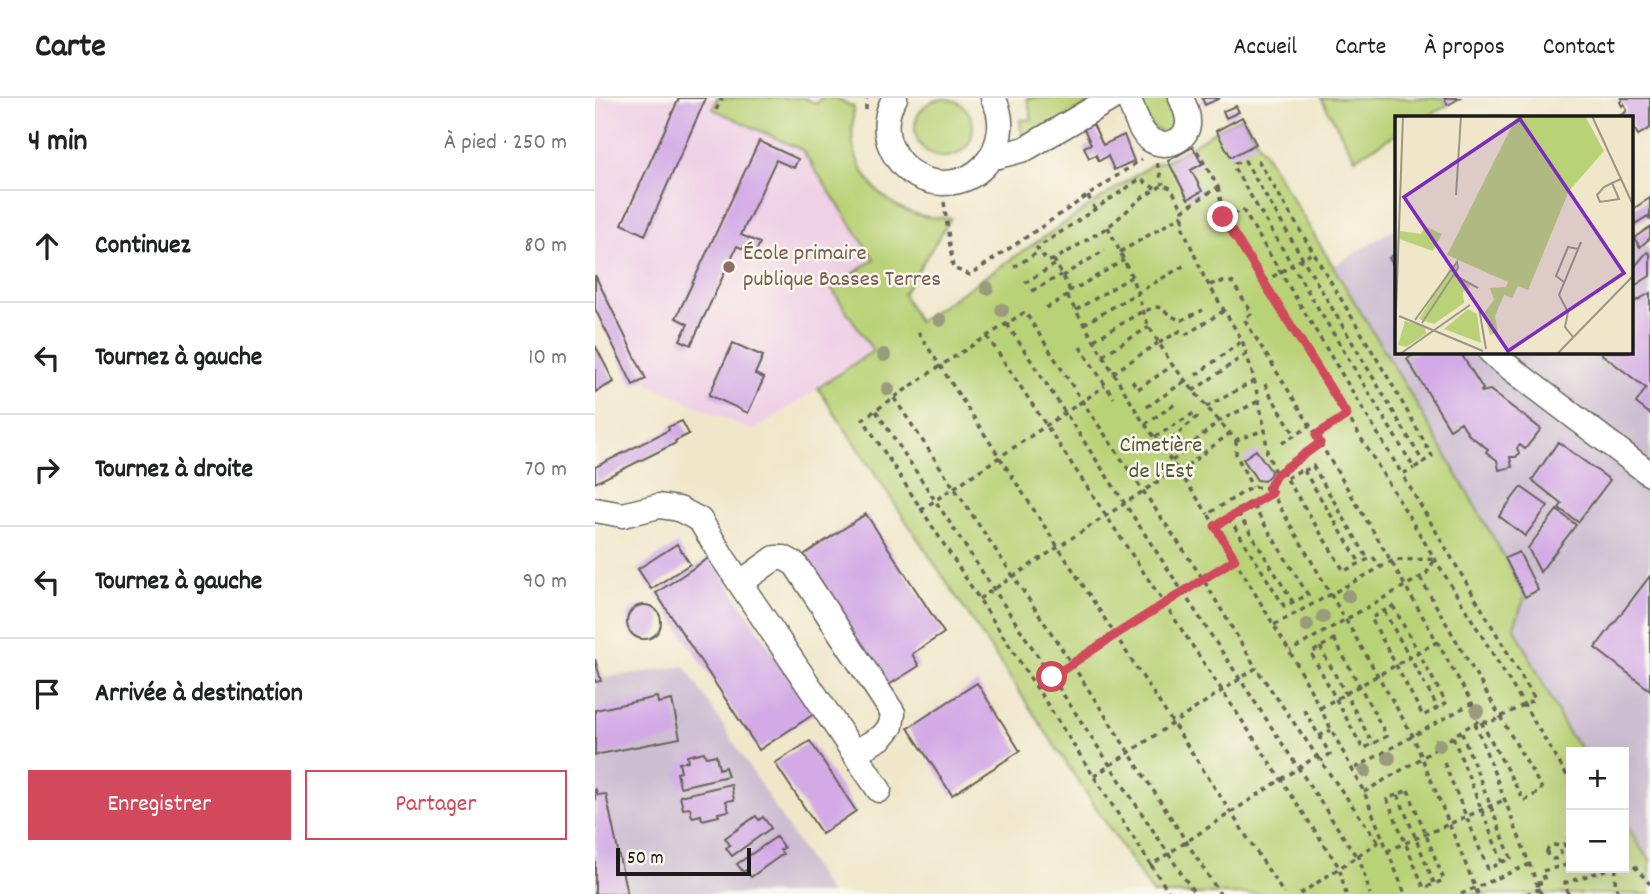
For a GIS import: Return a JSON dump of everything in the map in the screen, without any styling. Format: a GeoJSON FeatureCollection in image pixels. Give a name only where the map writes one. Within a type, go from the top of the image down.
{"type":"FeatureCollection","features":[{"type":"Feature","properties":{"kind":"street"},"geometry":{"type":"LineString","coordinates":[[889,100],[888,140],[896,158],[908,171],[925,180],[943,184],[962,181],[978,172],[991,158],[999,141],[1001,122],[993,98]]}},
{"type":"Feature","properties":{"kind":"street"},"geometry":{"type":"LineString","coordinates":[[991,158],[1025,149],[1112,98]]}},
{"type":"Feature","properties":{"kind":"street"},"geometry":{"type":"LineString","coordinates":[[1128,98],[1145,135],[1157,143],[1156,154]]}},
{"type":"Feature","properties":{"kind":"street"},"geometry":{"type":"LineString","coordinates":[[1181,98],[1188,116],[1190,134]]}},
{"type":"Feature","properties":{"kind":"street"},"geometry":{"type":"LineString","coordinates":[[1156,154],[1182,137],[1186,131],[1190,134]]}},
{"type":"Feature","properties":{"kind":"street"},"geometry":{"type":"LineString","coordinates":[[1493,354],[1650,474]]}},
{"type":"Feature","properties":{"kind":"street"},"geometry":{"type":"LineString","coordinates":[[595,510],[623,515],[659,506],[679,509],[700,520],[879,790]]}},
{"type":"Feature","properties":{"kind":"street"},"geometry":{"type":"LineString","coordinates":[[740,583],[775,558],[784,558],[795,564],[893,713],[891,726],[882,737],[854,753]]}},
{"type":"Feature","properties":{"kind":"path"},"geometry":{"type":"LineString","coordinates":[[716,110],[722,98]]}},
{"type":"Feature","properties":{"kind":"path"},"geometry":{"type":"LineString","coordinates":[[866,98],[866,120]]}},
{"type":"Feature","properties":{"kind":"path"},"geometry":{"type":"LineString","coordinates":[[1190,134],[1218,187],[1224,218],[1566,774]]}},
{"type":"Feature","properties":{"kind":"path"},"geometry":{"type":"LineString","coordinates":[[934,196],[945,202],[953,268],[970,275],[1156,154],[1163,185]]}},
{"type":"Feature","properties":{"kind":"path"},"geometry":{"type":"LineString","coordinates":[[1258,160],[1432,456],[1402,474]]}},
{"type":"Feature","properties":{"kind":"path"},"geometry":{"type":"LineString","coordinates":[[1414,468],[1234,168],[1235,163],[1245,161],[1423,462]]}},
{"type":"Feature","properties":{"kind":"path"},"geometry":{"type":"LineString","coordinates":[[1055,262],[1047,261],[1037,247],[1140,178],[1156,189]]}},
{"type":"Feature","properties":{"kind":"path"},"geometry":{"type":"LineString","coordinates":[[1025,283],[1108,227],[1143,197],[1163,185]]}},
{"type":"Feature","properties":{"kind":"path"},"geometry":{"type":"LineString","coordinates":[[1163,185],[1171,188],[1183,213],[1183,228],[1210,285],[1243,341],[1255,381],[1267,452],[1276,475]]}},
{"type":"Feature","properties":{"kind":"path"},"geometry":{"type":"LineString","coordinates":[[1120,252],[1183,213],[1218,187]]}},
{"type":"Feature","properties":{"kind":"path"},"geometry":{"type":"LineString","coordinates":[[1088,196],[1095,209]]}},
{"type":"Feature","properties":{"kind":"path"},"geometry":{"type":"LineString","coordinates":[[1224,218],[1243,210],[1535,699],[1489,723],[1477,722],[1364,792]]}},
{"type":"Feature","properties":{"kind":"path"},"geometry":{"type":"LineString","coordinates":[[1108,227],[1131,276],[1149,327],[1173,366],[1236,440],[1236,454],[1252,487]]}},
{"type":"Feature","properties":{"kind":"path"},"geometry":{"type":"LineString","coordinates":[[1032,291],[1105,250]]}},
{"type":"Feature","properties":{"kind":"path"},"geometry":{"type":"LineString","coordinates":[[1014,267],[1040,251]]}},
{"type":"Feature","properties":{"kind":"path"},"geometry":{"type":"LineString","coordinates":[[1264,282],[1314,252]]}},
{"type":"Feature","properties":{"kind":"path"},"geometry":{"type":"LineString","coordinates":[[1068,290],[1073,290],[1124,260]]}},
{"type":"Feature","properties":{"kind":"path"},"geometry":{"type":"LineString","coordinates":[[1055,262],[1069,288],[1067,296],[1113,373],[1208,514],[1274,625],[1364,792],[1380,841]]}},
{"type":"Feature","properties":{"kind":"path"},"geometry":{"type":"LineString","coordinates":[[1084,324],[1185,265]]}},
{"type":"Feature","properties":{"kind":"path"},"geometry":{"type":"LineString","coordinates":[[1076,310],[1131,276]]}},
{"type":"Feature","properties":{"kind":"path"},"geometry":{"type":"LineString","coordinates":[[1210,285],[1232,282],[1250,310],[1251,314],[1244,319],[1391,561],[1472,703],[1504,800],[1540,892],[1527,894]]}},
{"type":"Feature","properties":{"kind":"path"},"geometry":{"type":"LineString","coordinates":[[1046,307],[1067,296]]}},
{"type":"Feature","properties":{"kind":"path"},"geometry":{"type":"LineString","coordinates":[[1094,340],[1143,311],[1158,307],[1180,321],[1203,310]]}},
{"type":"Feature","properties":{"kind":"path"},"geometry":{"type":"LineString","coordinates":[[1113,373],[1158,343],[1180,331],[1187,334],[1225,310]]}},
{"type":"Feature","properties":{"kind":"path"},"geometry":{"type":"LineString","coordinates":[[1170,894],[863,419],[1025,312],[1203,579],[1256,668],[1387,851],[1405,894]]}},
{"type":"Feature","properties":{"kind":"path"},"geometry":{"type":"LineString","coordinates":[[1007,324],[1357,855],[1370,894]]}},
{"type":"Feature","properties":{"kind":"path"},"geometry":{"type":"LineString","coordinates":[[1103,355],[1149,327]]}},
{"type":"Feature","properties":{"kind":"path"},"geometry":{"type":"LineString","coordinates":[[918,331],[1284,894]]}},
{"type":"Feature","properties":{"kind":"path"},"geometry":{"type":"LineString","coordinates":[[987,336],[1339,867],[1346,894]]}},
{"type":"Feature","properties":{"kind":"path"},"geometry":{"type":"LineString","coordinates":[[1196,375],[1243,341]]}},
{"type":"Feature","properties":{"kind":"path"},"geometry":{"type":"LineString","coordinates":[[1080,346],[1114,398]]}},
{"type":"Feature","properties":{"kind":"path"},"geometry":{"type":"LineString","coordinates":[[1193,391],[1246,353]]}},
{"type":"Feature","properties":{"kind":"path"},"geometry":{"type":"LineString","coordinates":[[1132,381],[1138,389],[1173,366]]}},
{"type":"Feature","properties":{"kind":"path"},"geometry":{"type":"LineString","coordinates":[[1147,407],[1185,381]]}},
{"type":"Feature","properties":{"kind":"path"},"geometry":{"type":"LineString","coordinates":[[1206,407],[1255,381]]}},
{"type":"Feature","properties":{"kind":"path"},"geometry":{"type":"LineString","coordinates":[[1265,384],[1296,435]]}},
{"type":"Feature","properties":{"kind":"path"},"geometry":{"type":"LineString","coordinates":[[921,510],[1105,386]]}},
{"type":"Feature","properties":{"kind":"path"},"geometry":{"type":"LineString","coordinates":[[894,398],[1072,664],[1220,894]]}},
{"type":"Feature","properties":{"kind":"path"},"geometry":{"type":"LineString","coordinates":[[1171,461],[1219,421],[1259,401]]}},
{"type":"Feature","properties":{"kind":"path"},"geometry":{"type":"LineString","coordinates":[[1145,424],[1177,403]]}},
{"type":"Feature","properties":{"kind":"path"},"geometry":{"type":"LineString","coordinates":[[876,411],[1195,894]]}},
{"type":"Feature","properties":{"kind":"path"},"geometry":{"type":"LineString","coordinates":[[1155,437],[1194,413],[1197,417],[1162,447]]}},
{"type":"Feature","properties":{"kind":"path"},"geometry":{"type":"LineString","coordinates":[[1316,435],[1347,415]]}},
{"type":"Feature","properties":{"kind":"path"},"geometry":{"type":"LineString","coordinates":[[1282,443],[1310,426]]}},
{"type":"Feature","properties":{"kind":"path"},"geometry":{"type":"LineString","coordinates":[[1236,440],[1265,430]]}},
{"type":"Feature","properties":{"kind":"path"},"geometry":{"type":"LineString","coordinates":[[979,599],[1143,491],[1178,471],[1230,433]]}},
{"type":"Feature","properties":{"kind":"path"},"geometry":{"type":"LineString","coordinates":[[1215,526],[1252,505],[1270,491],[1276,475],[1320,443]]}},
{"type":"Feature","properties":{"kind":"path"},"geometry":{"type":"LineString","coordinates":[[1287,478],[1313,466],[1368,559]]}},
{"type":"Feature","properties":{"kind":"path"},"geometry":{"type":"LineString","coordinates":[[1282,470],[1344,571],[1373,557],[1380,567]]}},
{"type":"Feature","properties":{"kind":"path"},"geometry":{"type":"LineString","coordinates":[[1304,471],[1360,563]]}},
{"type":"Feature","properties":{"kind":"path"},"geometry":{"type":"LineString","coordinates":[[1208,514],[1252,487],[1270,491],[1413,736],[1478,894]]}},
{"type":"Feature","properties":{"kind":"path"},"geometry":{"type":"LineString","coordinates":[[1229,518],[1284,606],[1308,595],[1252,505]]}},
{"type":"Feature","properties":{"kind":"path"},"geometry":{"type":"LineString","coordinates":[[1238,513],[1293,602]]}},
{"type":"Feature","properties":{"kind":"path"},"geometry":{"type":"LineString","coordinates":[[1037,688],[1235,559]]}},
{"type":"Feature","properties":{"kind":"path"},"geometry":{"type":"LineString","coordinates":[[1274,625],[1391,561],[1435,559]]}},
{"type":"Feature","properties":{"kind":"path"},"geometry":{"type":"LineString","coordinates":[[1289,652],[1420,578],[1426,574],[1435,559]]}},
{"type":"Feature","properties":{"kind":"path"},"geometry":{"type":"LineString","coordinates":[[1420,578],[1541,791],[1524,801],[1477,722]]}},
{"type":"Feature","properties":{"kind":"path"},"geometry":{"type":"LineString","coordinates":[[1393,607],[1419,652],[1446,703],[1423,716],[1371,618],[1393,607]]}},
{"type":"Feature","properties":{"kind":"path"},"geometry":{"type":"LineString","coordinates":[[1384,611],[1438,708]]}},
{"type":"Feature","properties":{"kind":"path"},"geometry":{"type":"LineString","coordinates":[[1334,639],[1360,685],[1387,736],[1363,749],[1311,653],[1334,639]]}},
{"type":"Feature","properties":{"kind":"path"},"geometry":{"type":"LineString","coordinates":[[1320,708],[1437,642]]}},
{"type":"Feature","properties":{"kind":"path"},"geometry":{"type":"LineString","coordinates":[[1320,647],[1373,744]]}},
{"type":"Feature","properties":{"kind":"path"},"geometry":{"type":"LineString","coordinates":[[1094,776],[1256,668]]}},
{"type":"Feature","properties":{"kind":"path"},"geometry":{"type":"LineString","coordinates":[[1352,770],[1472,703]]}},
{"type":"Feature","properties":{"kind":"path"},"geometry":{"type":"LineString","coordinates":[[1304,710],[1330,754],[1321,761]]}},
{"type":"Feature","properties":{"kind":"path"},"geometry":{"type":"LineString","coordinates":[[1319,736],[1331,730]]}},
{"type":"Feature","properties":{"kind":"path"},"geometry":{"type":"LineString","coordinates":[[1444,763],[1488,869],[1511,858],[1461,731]]}},
{"type":"Feature","properties":{"kind":"path"},"geometry":{"type":"LineString","coordinates":[[1453,737],[1502,862]]}},
{"type":"Feature","properties":{"kind":"path"},"geometry":{"type":"LineString","coordinates":[[1151,865],[1317,756]]}},
{"type":"Feature","properties":{"kind":"path"},"geometry":{"type":"LineString","coordinates":[[1408,790],[1427,834],[1444,880],[1424,888],[1387,799],[1408,790]]}},
{"type":"Feature","properties":{"kind":"path"},"geometry":{"type":"LineString","coordinates":[[1398,794],[1434,884]]}},
{"type":"Feature","properties":{"kind":"path"},"geometry":{"type":"LineString","coordinates":[[1387,851],[1504,800]]}},
{"type":"Feature","properties":{"kind":"path"},"geometry":{"type":"LineString","coordinates":[[1300,894],[1380,841]]}},
{"type":"Feature","properties":{"kind":"path"},"geometry":{"type":"LineString","coordinates":[[1565,841],[1562,845],[1550,846],[1547,853],[1551,859],[1566,853]]}},
{"type":"Feature","properties":{"kind":"path"},"geometry":{"type":"LineString","coordinates":[[1565,841],[1566,848]]}},
{"type":"Feature","properties":{"kind":"path"},"geometry":{"type":"LineString","coordinates":[[1557,846],[1561,851],[1559,857]]}},
{"type":"Feature","properties":{"kind":"path"},"geometry":{"type":"LineString","coordinates":[[1461,894],[1530,864]]}},
{"type":"Feature","properties":{"kind":"path"},"geometry":{"type":"LineString","coordinates":[[1537,884],[1545,881],[1542,872],[1566,865]]}},
{"type":"Feature","properties":{"kind":"path"},"geometry":{"type":"LineString","coordinates":[[1629,866],[1634,866],[1650,884]]}},
{"type":"Feature","properties":{"kind":"path"},"geometry":{"type":"LineString","coordinates":[[1568,894],[1565,883],[1596,873]]}},
{"type":"Feature","properties":{"kind":"path"},"geometry":{"type":"LineString","coordinates":[[1616,873],[1615,884],[1619,894]]}},
{"type":"Feature","properties":{"kind":"shaded area","name":"École primaire publique Basses Terres"},"geometry":{"type":"Polygon","coordinates":[[[595,98],[717,98],[713,109],[802,150],[875,260],[833,289],[874,352],[753,431],[650,385],[595,275],[595,98]]]}},
{"type":"Feature","properties":{"kind":"shaded area"},"geometry":{"type":"Polygon","coordinates":[[[1633,228],[1650,252],[1650,859],[1629,829],[1629,747],[1580,747],[1568,733],[1514,626],[1525,597],[1414,400],[1332,267],[1395,229],[1395,354],[1633,354],[1633,228]]]}},
{"type":"Feature","properties":{"kind":"shaded area"},"geometry":{"type":"Polygon","coordinates":[[[595,657],[603,678],[685,666],[830,894],[595,894],[595,657]]]}},
{"type":"Feature","properties":{"kind":"green space","name":"Cimetière de l'Est"},"geometry":{"type":"Polygon","coordinates":[[[717,98],[804,98],[817,104],[820,98],[835,98],[854,107],[853,145],[869,181],[898,207],[926,217],[951,218],[903,294],[918,322],[1151,165],[1180,153],[1242,116],[1414,400],[1525,597],[1514,626],[1568,733],[1580,747],[1566,747],[1566,873],[1629,873],[1629,829],[1650,859],[1650,894],[1153,894],[818,388],[873,351],[832,289],[874,259],[802,150],[713,109],[717,98]]]}},
{"type":"Feature","properties":{"kind":"green space"},"geometry":{"type":"Polygon","coordinates":[[[1027,98],[1098,98],[1027,140],[1021,131],[1020,120],[1032,119],[1027,98]]]}},
{"type":"Feature","properties":{"kind":"green space"},"geometry":{"type":"Polygon","coordinates":[[[1137,98],[1174,98],[1180,117],[1173,129],[1163,132],[1153,128],[1137,98]]]}},
{"type":"Feature","properties":{"kind":"green space"},"geometry":{"type":"Polygon","coordinates":[[[1321,98],[1444,98],[1448,105],[1429,116],[1395,116],[1395,135],[1355,158],[1321,98]]]}},
{"type":"Feature","properties":{"kind":"green space"},"geometry":{"type":"Polygon","coordinates":[[[944,99],[960,104],[968,112],[973,128],[968,144],[960,152],[944,157],[928,152],[920,144],[915,128],[920,112],[928,104],[944,99]]]}},
{"type":"Feature","properties":{"kind":"building"},"geometry":{"type":"Polygon","coordinates":[[[679,98],[706,98],[645,235],[622,224],[679,98]]]}},
{"type":"Feature","properties":{"kind":"building"},"geometry":{"type":"Polygon","coordinates":[[[1202,98],[1220,98],[1205,105],[1202,98]]]}},
{"type":"Feature","properties":{"kind":"building"},"geometry":{"type":"Polygon","coordinates":[[[1444,98],[1460,98],[1448,105],[1444,98]]]}},
{"type":"Feature","properties":{"kind":"building"},"geometry":{"type":"Polygon","coordinates":[[[1621,98],[1650,98],[1650,128],[1638,135],[1633,126],[1633,116],[1619,116],[1627,109],[1624,104],[1622,106],[1621,98]]]}},
{"type":"Feature","properties":{"kind":"building"},"geometry":{"type":"Polygon","coordinates":[[[1236,106],[1239,112],[1226,118],[1223,111],[1236,106]]]}},
{"type":"Feature","properties":{"kind":"building"},"geometry":{"type":"Polygon","coordinates":[[[1242,117],[1256,144],[1231,157],[1216,131],[1242,117]]]}},
{"type":"Feature","properties":{"kind":"building"},"geometry":{"type":"Polygon","coordinates":[[[1093,124],[1103,145],[1124,135],[1134,161],[1114,170],[1108,156],[1099,161],[1096,155],[1089,158],[1084,147],[1091,144],[1084,129],[1093,124]]]}},
{"type":"Feature","properties":{"kind":"building"},"geometry":{"type":"Polygon","coordinates":[[[759,141],[798,159],[794,168],[776,160],[741,235],[760,243],[755,254],[737,246],[691,345],[680,340],[688,324],[676,318],[759,141]]]}},
{"type":"Feature","properties":{"kind":"building"},"geometry":{"type":"Polygon","coordinates":[[[1193,147],[1202,164],[1191,170],[1202,191],[1188,199],[1168,161],[1193,147]]]}},
{"type":"Feature","properties":{"kind":"building"},"geometry":{"type":"Polygon","coordinates":[[[1650,198],[1650,220],[1648,216],[1633,225],[1633,209],[1650,198]]]}},
{"type":"Feature","properties":{"kind":"building"},"geometry":{"type":"Polygon","coordinates":[[[1650,227],[1650,238],[1640,247],[1634,238],[1650,227]]]}},
{"type":"Feature","properties":{"kind":"building"},"geometry":{"type":"Polygon","coordinates":[[[1647,252],[1650,254],[1650,276],[1633,287],[1633,267],[1647,252]]]}},
{"type":"Feature","properties":{"kind":"building"},"geometry":{"type":"Polygon","coordinates":[[[1395,254],[1395,268],[1389,258],[1395,254]]]}},
{"type":"Feature","properties":{"kind":"building"},"geometry":{"type":"Polygon","coordinates":[[[595,275],[646,379],[633,385],[595,309],[595,275]]]}},
{"type":"Feature","properties":{"kind":"building"},"geometry":{"type":"Polygon","coordinates":[[[1650,293],[1650,414],[1636,403],[1646,388],[1602,354],[1633,354],[1633,303],[1650,293]]]}},
{"type":"Feature","properties":{"kind":"building"},"geometry":{"type":"Polygon","coordinates":[[[733,343],[763,356],[755,374],[764,378],[748,413],[709,395],[733,343]]]}},
{"type":"Feature","properties":{"kind":"building"},"geometry":{"type":"Polygon","coordinates":[[[595,345],[614,382],[595,392],[595,345]]]}},
{"type":"Feature","properties":{"kind":"building"},"geometry":{"type":"Polygon","coordinates":[[[1416,354],[1461,354],[1483,389],[1482,392],[1490,390],[1541,429],[1525,449],[1520,445],[1516,457],[1510,457],[1512,467],[1499,470],[1497,460],[1486,452],[1488,449],[1469,435],[1461,422],[1450,429],[1407,359],[1416,354]]]}},
{"type":"Feature","properties":{"kind":"building"},"geometry":{"type":"Polygon","coordinates":[[[682,421],[689,434],[595,483],[595,467],[682,421]]]}},
{"type":"Feature","properties":{"kind":"building"},"geometry":{"type":"Polygon","coordinates":[[[1558,442],[1610,480],[1578,522],[1559,508],[1562,504],[1532,480],[1558,442]]]}},
{"type":"Feature","properties":{"kind":"building"},"geometry":{"type":"Polygon","coordinates":[[[1256,450],[1271,471],[1264,481],[1257,480],[1243,459],[1256,450]]]}},
{"type":"Feature","properties":{"kind":"building"},"geometry":{"type":"Polygon","coordinates":[[[1521,487],[1548,506],[1525,536],[1499,516],[1521,487]]]}},
{"type":"Feature","properties":{"kind":"building"},"geometry":{"type":"Polygon","coordinates":[[[1557,510],[1576,525],[1540,572],[1528,548],[1557,510]]]}},
{"type":"Feature","properties":{"kind":"building"},"geometry":{"type":"Polygon","coordinates":[[[866,514],[944,633],[912,654],[919,666],[887,686],[802,556],[866,514]]]}},
{"type":"Feature","properties":{"kind":"building"},"geometry":{"type":"Polygon","coordinates":[[[677,544],[690,564],[651,589],[638,569],[677,544]]]}},
{"type":"Feature","properties":{"kind":"building"},"geometry":{"type":"Polygon","coordinates":[[[1519,552],[1538,590],[1525,597],[1505,558],[1519,552]]]}},
{"type":"Feature","properties":{"kind":"building"},"geometry":{"type":"Polygon","coordinates":[[[710,557],[814,714],[759,750],[656,593],[710,557]]]}},
{"type":"Feature","properties":{"kind":"building"},"geometry":{"type":"Polygon","coordinates":[[[1650,576],[1650,690],[1595,648],[1650,576]]]}},
{"type":"Feature","properties":{"kind":"building"},"geometry":{"type":"Polygon","coordinates":[[[644,605],[656,610],[661,622],[656,634],[644,639],[632,634],[627,622],[632,610],[644,605]]]}},
{"type":"Feature","properties":{"kind":"building"},"geometry":{"type":"Polygon","coordinates":[[[595,659],[601,681],[595,682],[595,659]]]}},
{"type":"Feature","properties":{"kind":"building"},"geometry":{"type":"Polygon","coordinates":[[[977,683],[1020,751],[952,795],[908,728],[977,683]]]}},
{"type":"Feature","properties":{"kind":"building"},"geometry":{"type":"Polygon","coordinates":[[[657,697],[658,703],[672,700],[680,738],[595,755],[595,710],[657,697]]]}},
{"type":"Feature","properties":{"kind":"building"},"geometry":{"type":"Polygon","coordinates":[[[810,741],[856,811],[822,834],[775,763],[810,741]]]}},
{"type":"Feature","properties":{"kind":"building"},"geometry":{"type":"Polygon","coordinates":[[[704,752],[706,757],[716,755],[719,769],[725,767],[728,776],[680,787],[677,773],[681,772],[679,763],[688,761],[687,756],[704,752]]]}},
{"type":"Feature","properties":{"kind":"building"},"geometry":{"type":"Polygon","coordinates":[[[731,784],[734,800],[726,801],[729,811],[702,820],[701,815],[692,817],[690,808],[683,809],[680,796],[731,784]]]}},
{"type":"Feature","properties":{"kind":"building"},"geometry":{"type":"Polygon","coordinates":[[[595,788],[598,795],[606,794],[627,894],[595,894],[595,788]]]}},
{"type":"Feature","properties":{"kind":"building"},"geometry":{"type":"Polygon","coordinates":[[[756,816],[759,820],[763,817],[771,828],[732,856],[726,848],[730,845],[725,838],[756,816]]]}},
{"type":"Feature","properties":{"kind":"building"},"geometry":{"type":"Polygon","coordinates":[[[776,837],[784,848],[780,850],[783,854],[751,877],[746,870],[743,872],[737,864],[776,837]]]}},
{"type":"Feature","properties":{"kind":"place","name":"École primaire publique Basses Terres"},"geometry":{"type":"Point","coordinates":[729,267]}},
{"type":"Feature","properties":{"kind":"route"},"geometry":{"type":"LineString","coordinates":[[1052,677],[1235,559],[1215,526],[1272,493],[1269,488],[1276,475],[1320,443],[1316,435],[1347,415],[1223,217]]}}]}
